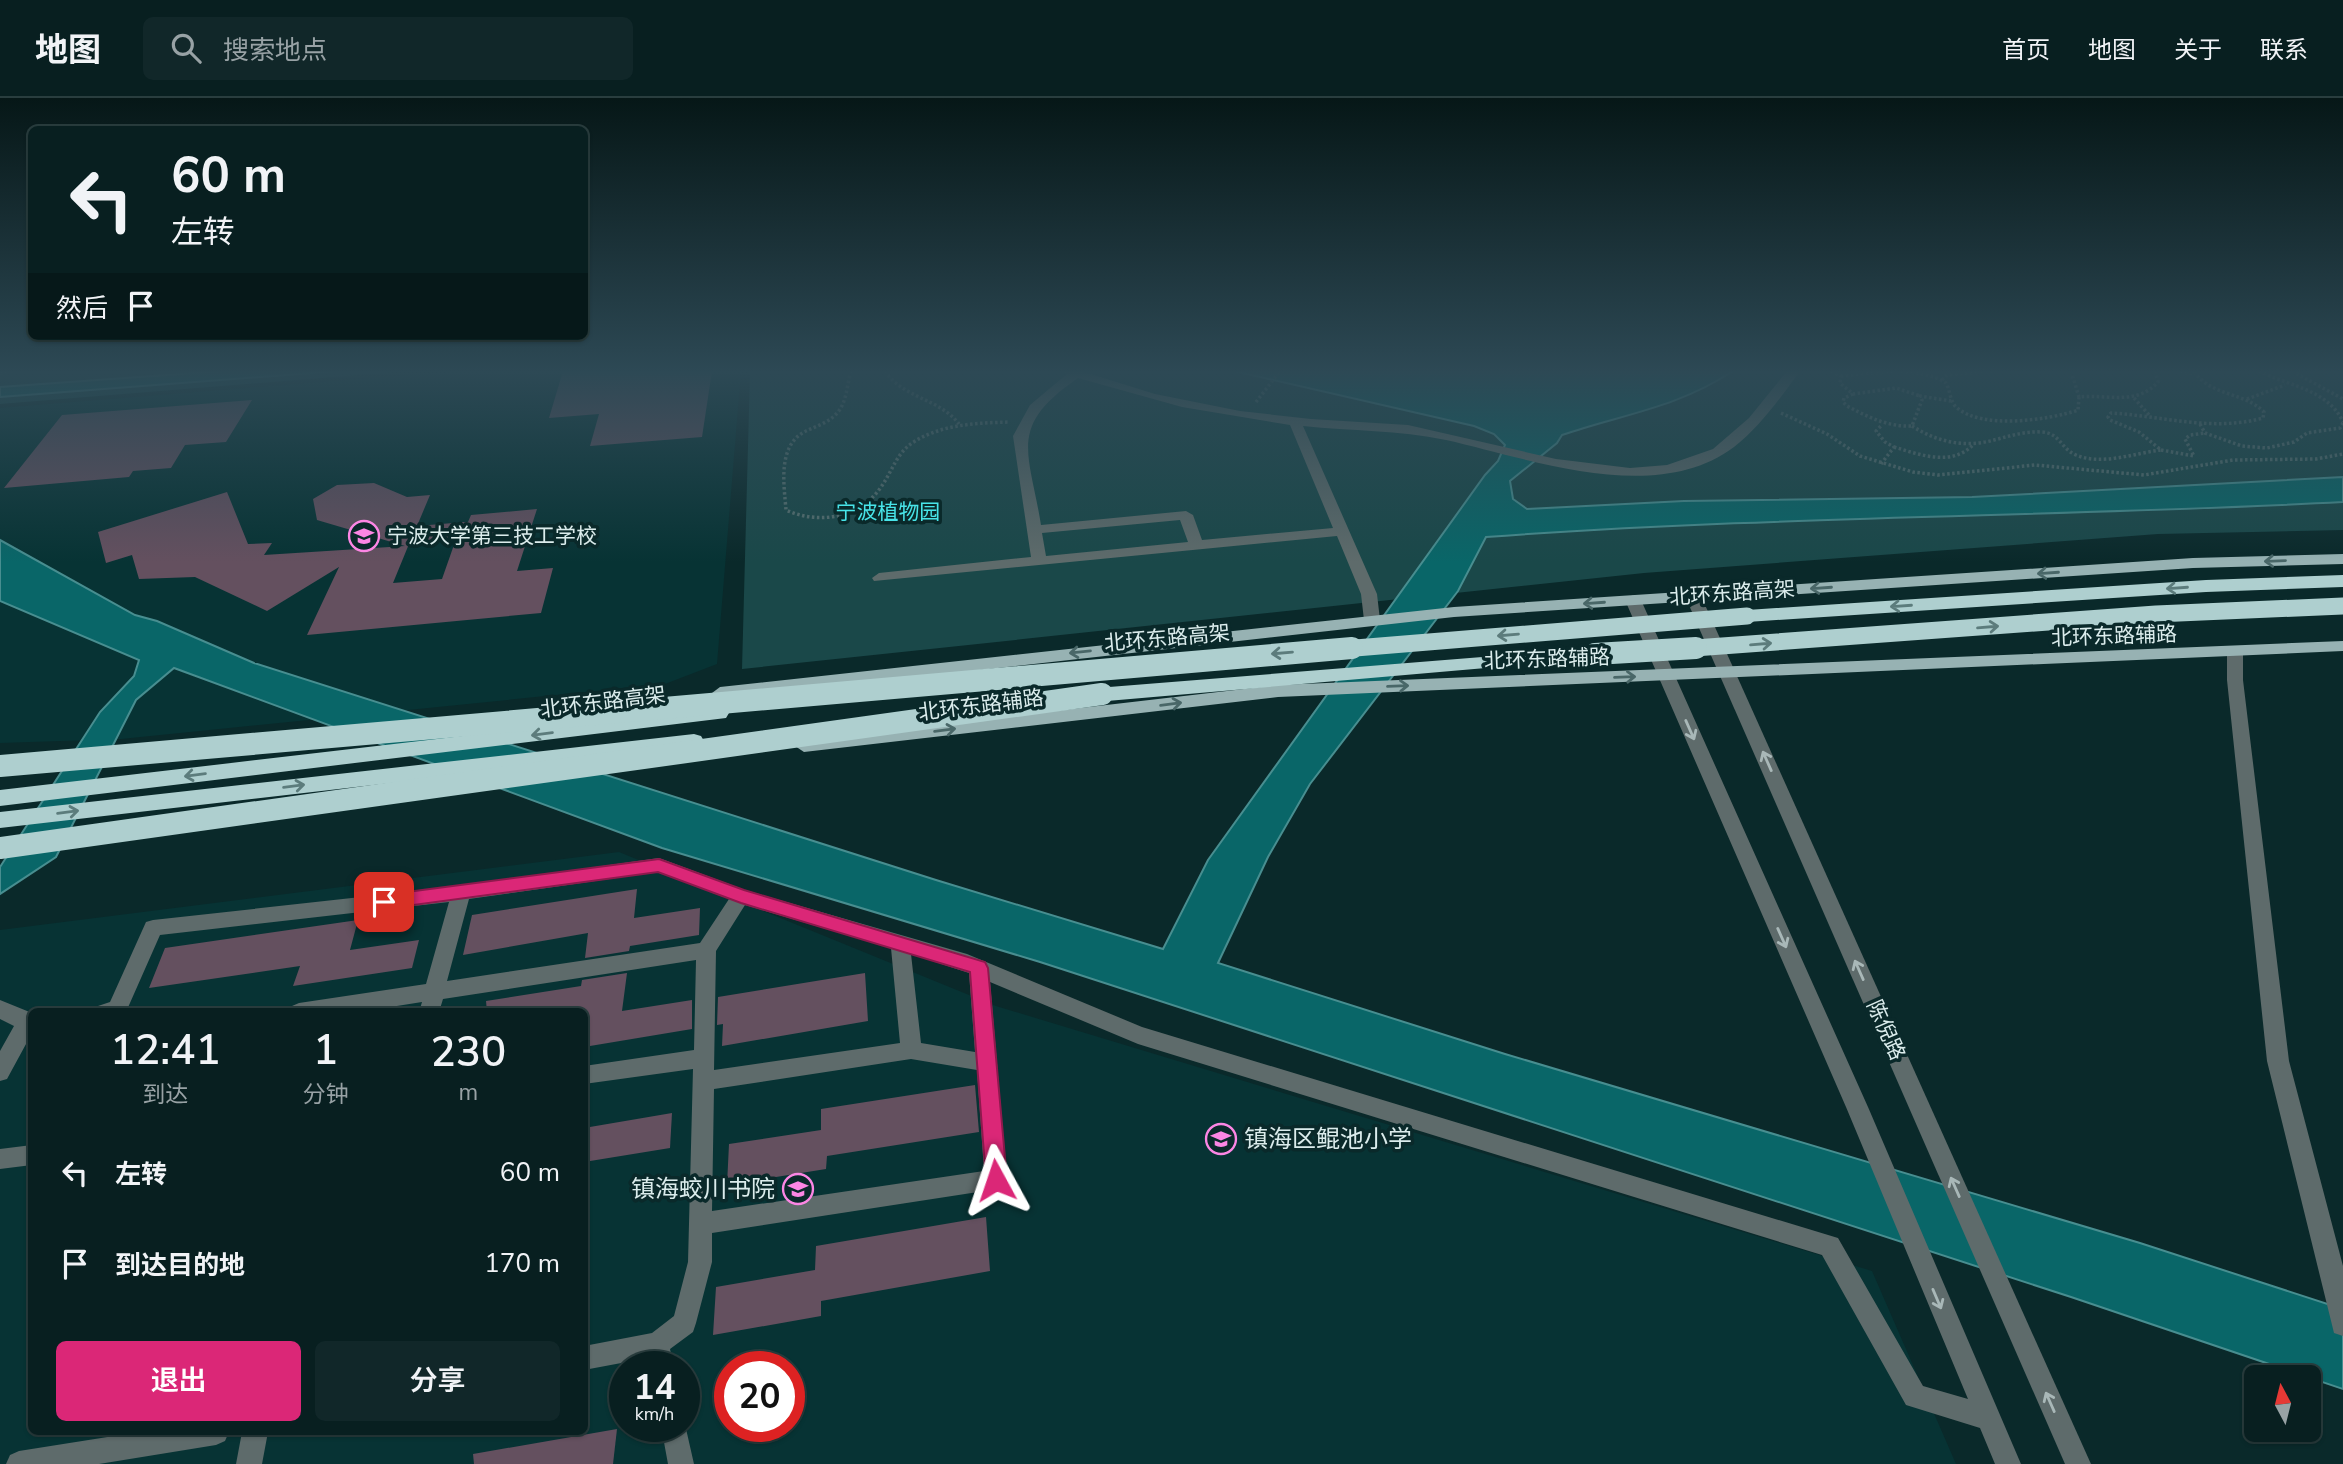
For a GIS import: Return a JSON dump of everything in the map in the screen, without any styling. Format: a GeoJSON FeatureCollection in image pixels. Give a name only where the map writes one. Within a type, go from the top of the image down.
{"type":"FeatureCollection","features":[{"type":"Feature","properties":{"kind":"highway","name":"北环东路高架"},"geometry":{"type":"LineString","coordinates":[[0,798],[1097,669],[1747,616],[2206,586],[2343,581]]}},
{"type":"Feature","properties":{"kind":"highway"},"geometry":{"type":"LineString","coordinates":[[0,820],[1102,694],[1595,654],[1717,648],[2108,617],[2343,606]]}},
{"type":"Feature","properties":{"kind":"highway"},"geometry":{"type":"LineString","coordinates":[[5,771],[1097,669]]}},
{"type":"Feature","properties":{"kind":"highway"},"geometry":{"type":"LineString","coordinates":[[0,846],[1102,694]]}},
{"type":"Feature","properties":{"kind":"main road"},"geometry":{"type":"LineString","coordinates":[[5,771],[1454,612],[2193,563],[2343,559]]}},
{"type":"Feature","properties":{"kind":"main road","name":"北环东路辅路"},"geometry":{"type":"LineString","coordinates":[[0,846],[756,752],[1278,691],[2343,646]]}},
{"type":"Feature","properties":{"kind":"street"},"geometry":{"type":"LineString","coordinates":[[1020,435],[1039,561]]}},
{"type":"Feature","properties":{"kind":"street"},"geometry":{"type":"LineString","coordinates":[[1301,435],[1369,594],[1373,620]]}},
{"type":"Feature","properties":{"kind":"street"},"geometry":{"type":"LineString","coordinates":[[1436,435],[1581,469],[1616,472],[1655,471],[1687,464],[1722,450],[1740,435]]}},
{"type":"Feature","properties":{"kind":"street"},"geometry":{"type":"LineString","coordinates":[[1033,530],[1186,515],[1196,545]]}},
{"type":"Feature","properties":{"kind":"street"},"geometry":{"type":"LineString","coordinates":[[878,578],[1342,531]]}},
{"type":"Feature","properties":{"kind":"street","name":"陈倪路"},"geometry":{"type":"LineString","coordinates":[[1693,596],[2078,1464]]}},
{"type":"Feature","properties":{"kind":"street"},"geometry":{"type":"LineString","coordinates":[[1633,600],[1857,1107],[2007,1464]]}},
{"type":"Feature","properties":{"kind":"street"},"geometry":{"type":"LineString","coordinates":[[2235,652],[2235,680],[2278,1061],[2333,1273],[2343,1324]]}},
{"type":"Feature","properties":{"kind":"street"},"geometry":{"type":"LineString","coordinates":[[114,1008],[153,928],[461,894],[659,865],[741,896],[979,968],[1138,1035],[1830,1246],[1915,1396],[1988,1418]]}},
{"type":"Feature","properties":{"kind":"street"},"geometry":{"type":"LineString","coordinates":[[430,1008],[461,894]]}},
{"type":"Feature","properties":{"kind":"street"},"geometry":{"type":"LineString","coordinates":[[662,1351],[684,1323],[700,1262],[706,950],[741,896]]}},
{"type":"Feature","properties":{"kind":"street"},"geometry":{"type":"LineString","coordinates":[[900,943],[911,1051]]}},
{"type":"Feature","properties":{"kind":"street"},"geometry":{"type":"LineString","coordinates":[[325,1008],[706,950]]}},
{"type":"Feature","properties":{"kind":"street"},"geometry":{"type":"LineString","coordinates":[[701,1224],[996,1180],[979,968]]}},
{"type":"Feature","properties":{"kind":"street"},"geometry":{"type":"LineString","coordinates":[[0,1009],[28,1023]]}},
{"type":"Feature","properties":{"kind":"street"},"geometry":{"type":"LineString","coordinates":[[0,1073],[28,1025]]}},
{"type":"Feature","properties":{"kind":"street"},"geometry":{"type":"LineString","coordinates":[[705,1081],[911,1051],[986,1063]]}},
{"type":"Feature","properties":{"kind":"street"},"geometry":{"type":"LineString","coordinates":[[588,1074],[705,1058]]}},
{"type":"Feature","properties":{"kind":"street"},"geometry":{"type":"LineString","coordinates":[[0,1159],[28,1156]]}},
{"type":"Feature","properties":{"kind":"street"},"geometry":{"type":"LineString","coordinates":[[588,1358],[609,1357]]}},
{"type":"Feature","properties":{"kind":"street"},"geometry":{"type":"LineString","coordinates":[[19,1464],[198,1435]]}},
{"type":"Feature","properties":{"kind":"street"},"geometry":{"type":"LineString","coordinates":[[249,1464],[254,1435]]}},
{"type":"Feature","properties":{"kind":"street"},"geometry":{"type":"LineString","coordinates":[[677,1442],[681,1464]]}},
{"type":"Feature","properties":{"kind":"path"},"geometry":{"type":"LineString","coordinates":[[800,435],[790,445],[785,491],[786,510],[793,514],[825,519],[844,515],[876,494],[897,454],[929,435]]}},
{"type":"Feature","properties":{"kind":"path"},"geometry":{"type":"LineString","coordinates":[[1824,435],[1860,456],[1881,464],[1938,475],[2035,465],[2144,475],[2233,460],[2315,459],[2343,454]]}},
{"type":"Feature","properties":{"kind":"path"},"geometry":{"type":"LineString","coordinates":[[1878,435],[1894,447],[1941,458],[1967,453],[1974,444]]}},
{"type":"Feature","properties":{"kind":"path"},"geometry":{"type":"LineString","coordinates":[[1928,435],[1974,444],[2019,435]]}},
{"type":"Feature","properties":{"kind":"path"},"geometry":{"type":"LineString","coordinates":[[2055,435],[2071,453],[2110,458],[2161,450],[2194,456],[2185,439],[2192,435]]}},
{"type":"Feature","properties":{"kind":"path"},"geometry":{"type":"LineString","coordinates":[[2143,435],[2161,450]]}},
{"type":"Feature","properties":{"kind":"path"},"geometry":{"type":"LineString","coordinates":[[2217,435],[2242,446],[2271,446],[2301,439],[2305,435]]}},
{"type":"Feature","properties":{"kind":"path"},"geometry":{"type":"LineString","coordinates":[[1881,464],[1894,447]]}},
{"type":"Feature","properties":{"kind":"shaded area","name":"宁波大学第三技工学校"},"geometry":{"type":"Polygon","coordinates":[[[0,435],[736,435],[717,664],[665,684],[121,739],[0,743],[0,435]]]}},
{"type":"Feature","properties":{"kind":"shaded area"},"geometry":{"type":"Polygon","coordinates":[[[1495,435],[1563,435],[1557,443],[1510,481],[1513,499],[1527,509],[1684,501],[1972,497],[2343,477],[2343,502],[1700,525],[1486,537],[1458,591],[1310,784],[1268,857],[1218,963],[1505,1054],[2140,1243],[2343,1309],[2343,1389],[2321,1382],[2321,1365],[2272,1365],[2071,1297],[1040,962],[662,848],[174,668],[136,700],[56,857],[0,894],[0,867],[100,712],[134,676],[139,660],[0,601],[0,540],[135,615],[157,621],[254,663],[936,880],[1163,949],[1208,860],[1485,475],[1498,461],[1505,445],[1495,435]]]}},
{"type":"Feature","properties":{"kind":"shaded area"},"geometry":{"type":"Polygon","coordinates":[[[619,852],[996,1006],[1872,1271],[1956,1464],[0,1464],[0,930],[619,852]]]}},
{"type":"Feature","properties":{"kind":"green space","name":"宁波植物园"},"geometry":{"type":"Polygon","coordinates":[[[748,435],[2343,435],[2343,530],[2158,534],[1644,573],[742,669],[748,435]]]}},
{"type":"Feature","properties":{"kind":"building"},"geometry":{"type":"Polygon","coordinates":[[[46,435],[230,435],[226,442],[185,445],[171,468],[133,471],[129,477],[4,488],[46,435]]]}},
{"type":"Feature","properties":{"kind":"building"},"geometry":{"type":"Polygon","coordinates":[[[593,435],[702,435],[702,437],[590,446],[593,435]]]}},
{"type":"Feature","properties":{"kind":"building"},"geometry":{"type":"Polygon","coordinates":[[[374,483],[407,497],[430,495],[417,526],[453,523],[454,540],[409,544],[393,583],[442,579],[462,522],[468,522],[471,515],[537,509],[517,571],[553,568],[541,613],[307,635],[339,567],[267,611],[195,577],[139,579],[132,555],[106,563],[98,532],[227,492],[248,544],[272,543],[264,555],[405,546],[317,520],[313,499],[337,485],[374,483]]]}},
{"type":"Feature","properties":{"kind":"building"},"geometry":{"type":"Polygon","coordinates":[[[637,889],[634,918],[700,908],[699,935],[630,946],[629,951],[585,958],[588,933],[463,955],[472,915],[637,889]]]}},
{"type":"Feature","properties":{"kind":"building"},"geometry":{"type":"Polygon","coordinates":[[[358,920],[350,950],[419,940],[412,968],[293,986],[300,966],[149,988],[165,948],[358,920]]]}},
{"type":"Feature","properties":{"kind":"building"},"geometry":{"type":"Polygon","coordinates":[[[627,973],[622,1011],[692,1000],[692,1029],[588,1046],[588,1008],[487,1008],[486,1001],[581,986],[582,980],[627,973]]]}},
{"type":"Feature","properties":{"kind":"building"},"geometry":{"type":"Polygon","coordinates":[[[865,973],[868,1021],[722,1046],[723,1024],[717,1025],[718,997],[865,973]]]}},
{"type":"Feature","properties":{"kind":"building"},"geometry":{"type":"Polygon","coordinates":[[[975,1085],[979,1132],[827,1156],[826,1169],[727,1185],[729,1144],[821,1130],[821,1109],[975,1085]]]}},
{"type":"Feature","properties":{"kind":"building"},"geometry":{"type":"Polygon","coordinates":[[[672,1113],[670,1148],[588,1161],[588,1127],[672,1113]]]}},
{"type":"Feature","properties":{"kind":"building"},"geometry":{"type":"Polygon","coordinates":[[[986,1217],[990,1271],[821,1301],[821,1316],[713,1335],[716,1287],[815,1270],[816,1246],[986,1217]]]}},
{"type":"Feature","properties":{"kind":"building"},"geometry":{"type":"Polygon","coordinates":[[[609,1430],[609,1442],[616,1442],[613,1464],[474,1464],[473,1454],[609,1430]]]}},
{"type":"Feature","properties":{"kind":"place","name":"宁波大学第三技工学校"},"geometry":{"type":"Point","coordinates":[364,536]}},
{"type":"Feature","properties":{"kind":"place","name":"镇海区鲲池小学"},"geometry":{"type":"Point","coordinates":[1221,1139]}},
{"type":"Feature","properties":{"kind":"place","name":"镇海蛟川书院"},"geometry":{"type":"Point","coordinates":[798,1189]}},
{"type":"Feature","properties":{"kind":"route"},"geometry":{"type":"LineString","coordinates":[[384,902],[461,894],[659,865],[741,896],[960,960],[979,968],[996,1180]]}}]}
